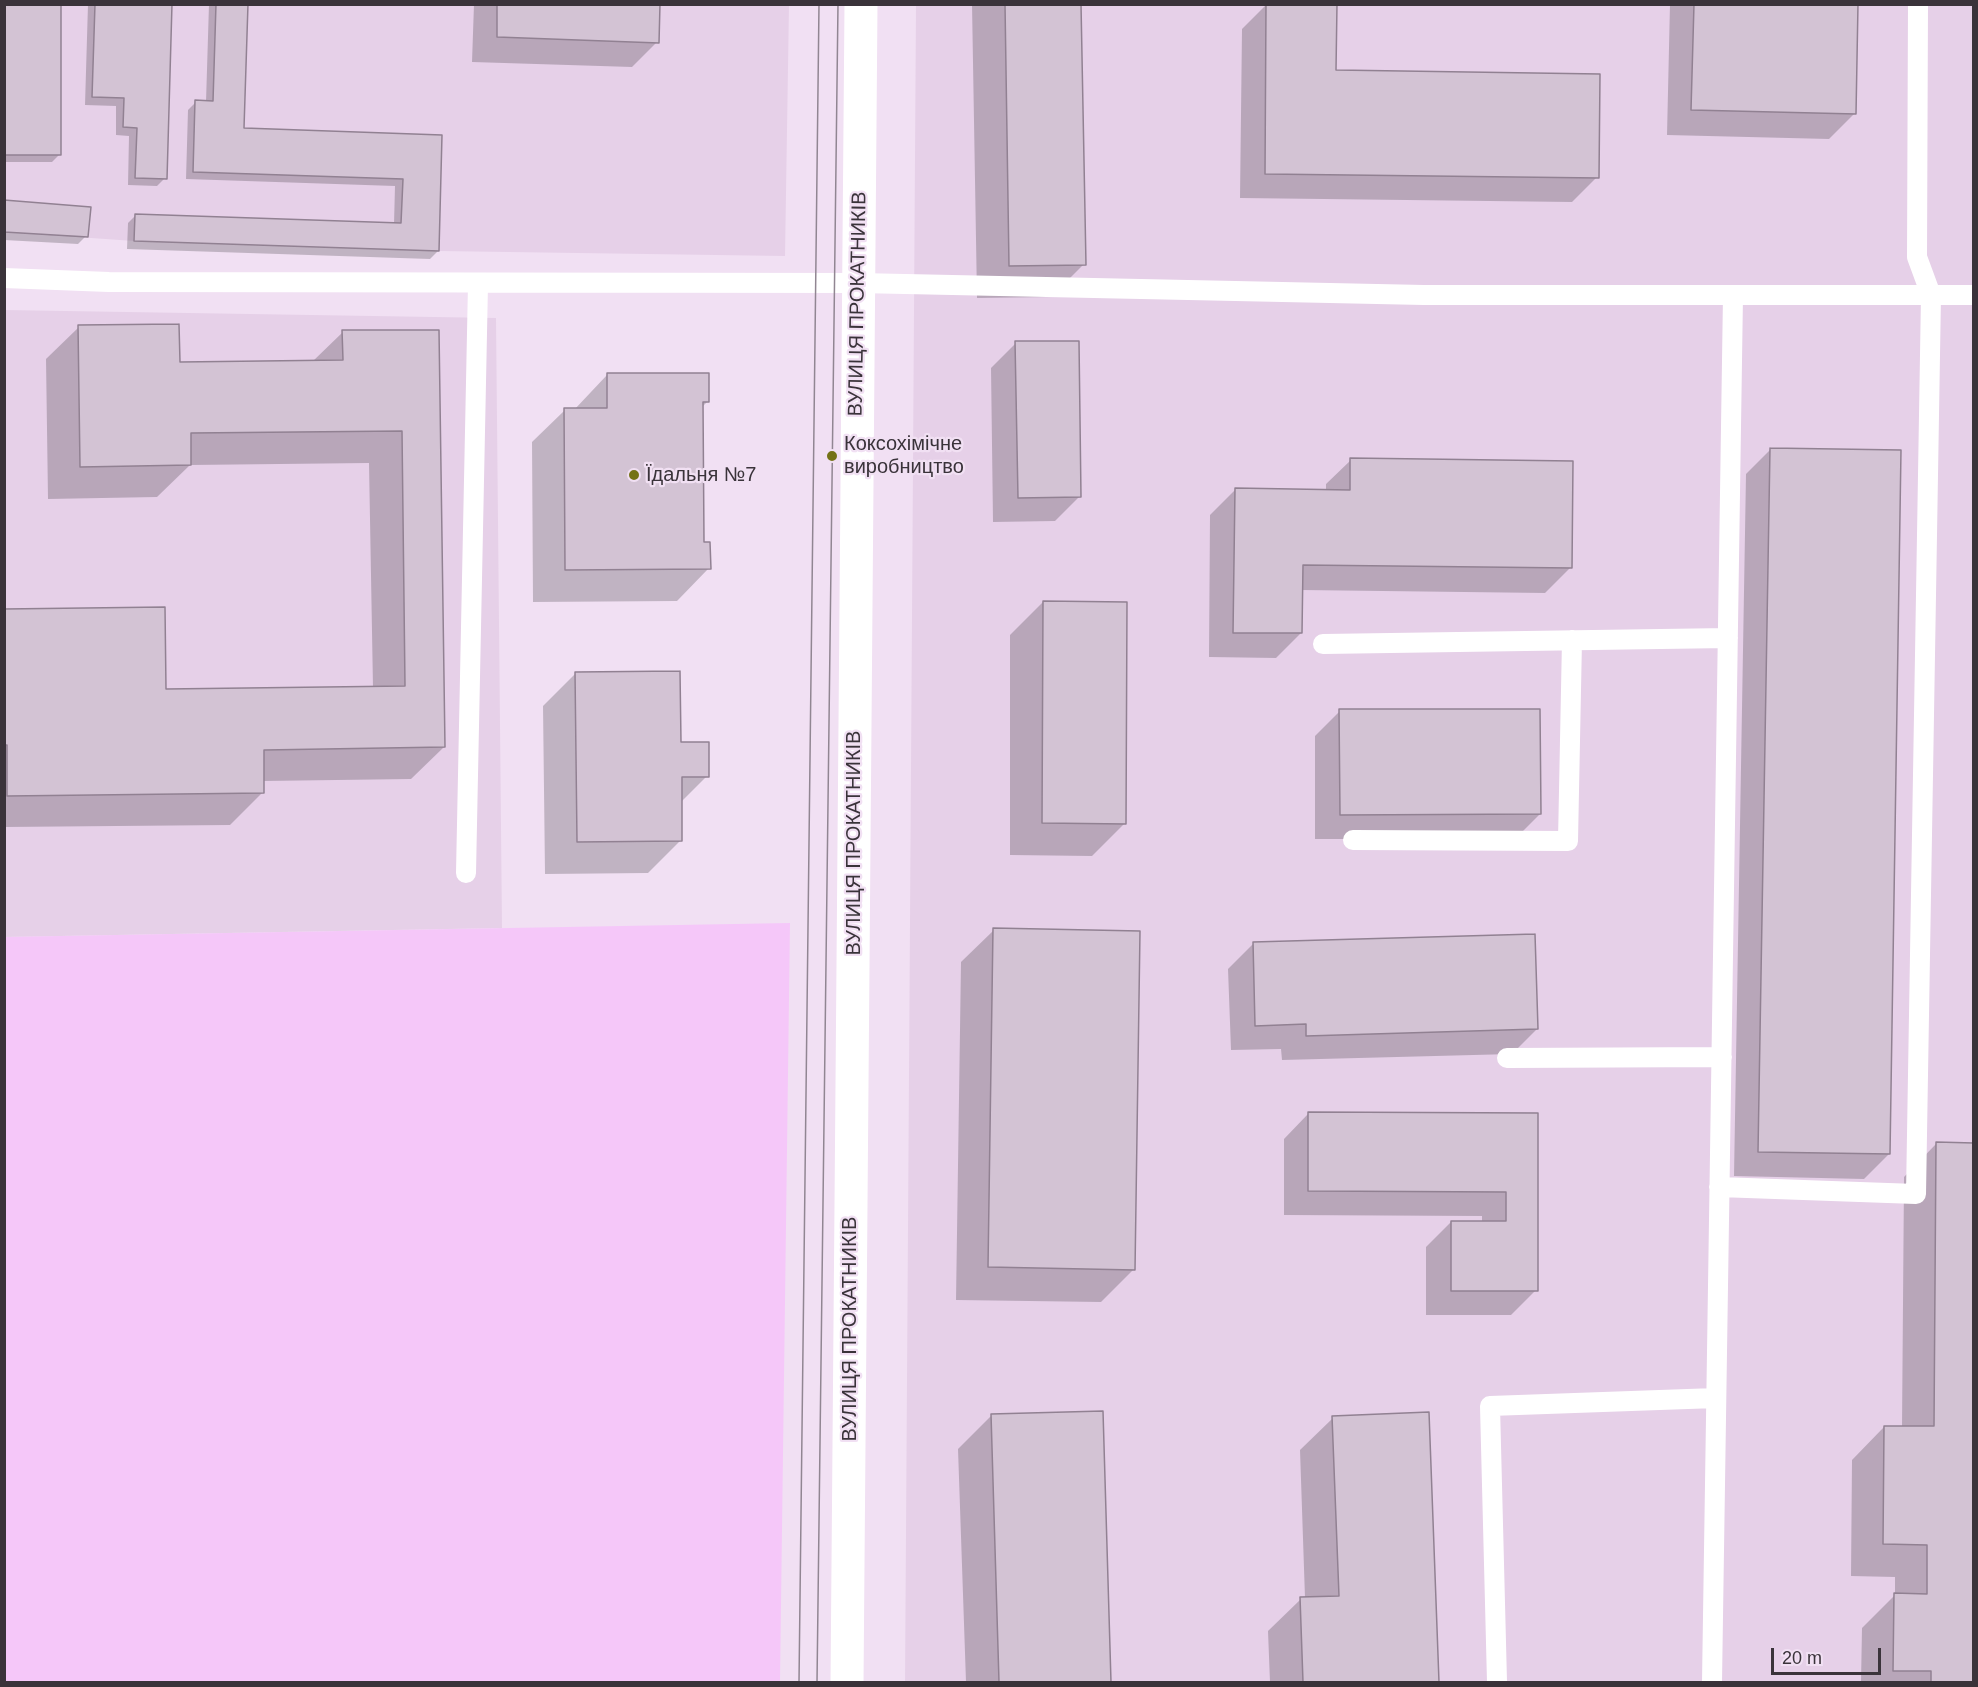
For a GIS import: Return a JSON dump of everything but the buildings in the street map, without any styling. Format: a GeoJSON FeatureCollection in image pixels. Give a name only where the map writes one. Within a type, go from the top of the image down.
{"type":"FeatureCollection","features":[{"type":"Feature","properties":{"kind":"street","name":"ВУЛИЦЯ ПРОКАТНИКІВ"},"geometry":{"type":"LineString","coordinates":[[847,1683],[861,4]]}},
{"type":"Feature","properties":{"kind":"lane"},"geometry":{"type":"LineString","coordinates":[[1719,1187],[1916,1194],[1931,295],[1917,257],[1918,4]]}},
{"type":"Feature","properties":{"kind":"lane"},"geometry":{"type":"LineString","coordinates":[[4,278],[121,282],[858,283],[1424,296],[1974,295]]}},
{"type":"Feature","properties":{"kind":"lane"},"geometry":{"type":"LineString","coordinates":[[466,873],[478,284]]}},
{"type":"Feature","properties":{"kind":"lane"},"geometry":{"type":"LineString","coordinates":[[1712,1683],[1733,295]]}},
{"type":"Feature","properties":{"kind":"lane"},"geometry":{"type":"LineString","coordinates":[[1323,644],[1728,638]]}},
{"type":"Feature","properties":{"kind":"lane"},"geometry":{"type":"LineString","coordinates":[[1353,840],[1568,841],[1572,640]]}},
{"type":"Feature","properties":{"kind":"lane"},"geometry":{"type":"LineString","coordinates":[[1507,1058],[1722,1057]]}},
{"type":"Feature","properties":{"kind":"lane"},"geometry":{"type":"LineString","coordinates":[[1497,1683],[1490,1406],[1716,1398]]}},
{"type":"Feature","properties":{"kind":"shaded area"},"geometry":{"type":"Polygon","coordinates":[[[4,5],[789,5],[785,256],[439,251],[134,241],[5,232],[4,5]]]}},
{"type":"Feature","properties":{"kind":"shaded area"},"geometry":{"type":"Polygon","coordinates":[[[916,5],[1973,5],[1973,1682],[905,1682],[916,5]]]}},
{"type":"Feature","properties":{"kind":"shaded area"},"geometry":{"type":"Polygon","coordinates":[[[4,310],[496,318],[502,928],[5,937],[4,310]]]}},
{"type":"Feature","properties":{"kind":"shaded area"},"geometry":{"type":"Polygon","coordinates":[[[790,923],[780,1682],[5,1682],[5,937],[790,923]]]}},
{"type":"Feature","properties":{"kind":"tram line"},"geometry":{"type":"LineString","coordinates":[[799,1682],[819,4]]}},
{"type":"Feature","properties":{"kind":"tram line"},"geometry":{"type":"LineString","coordinates":[[817,1682],[838,4]]}},
{"type":"Feature","properties":{"kind":"place","name":"Коксохімічне виробництво"},"geometry":{"type":"Point","coordinates":[832,456]}},
{"type":"Feature","properties":{"kind":"place","name":"Їдальня №7"},"geometry":{"type":"Point","coordinates":[634,475]}}]}
